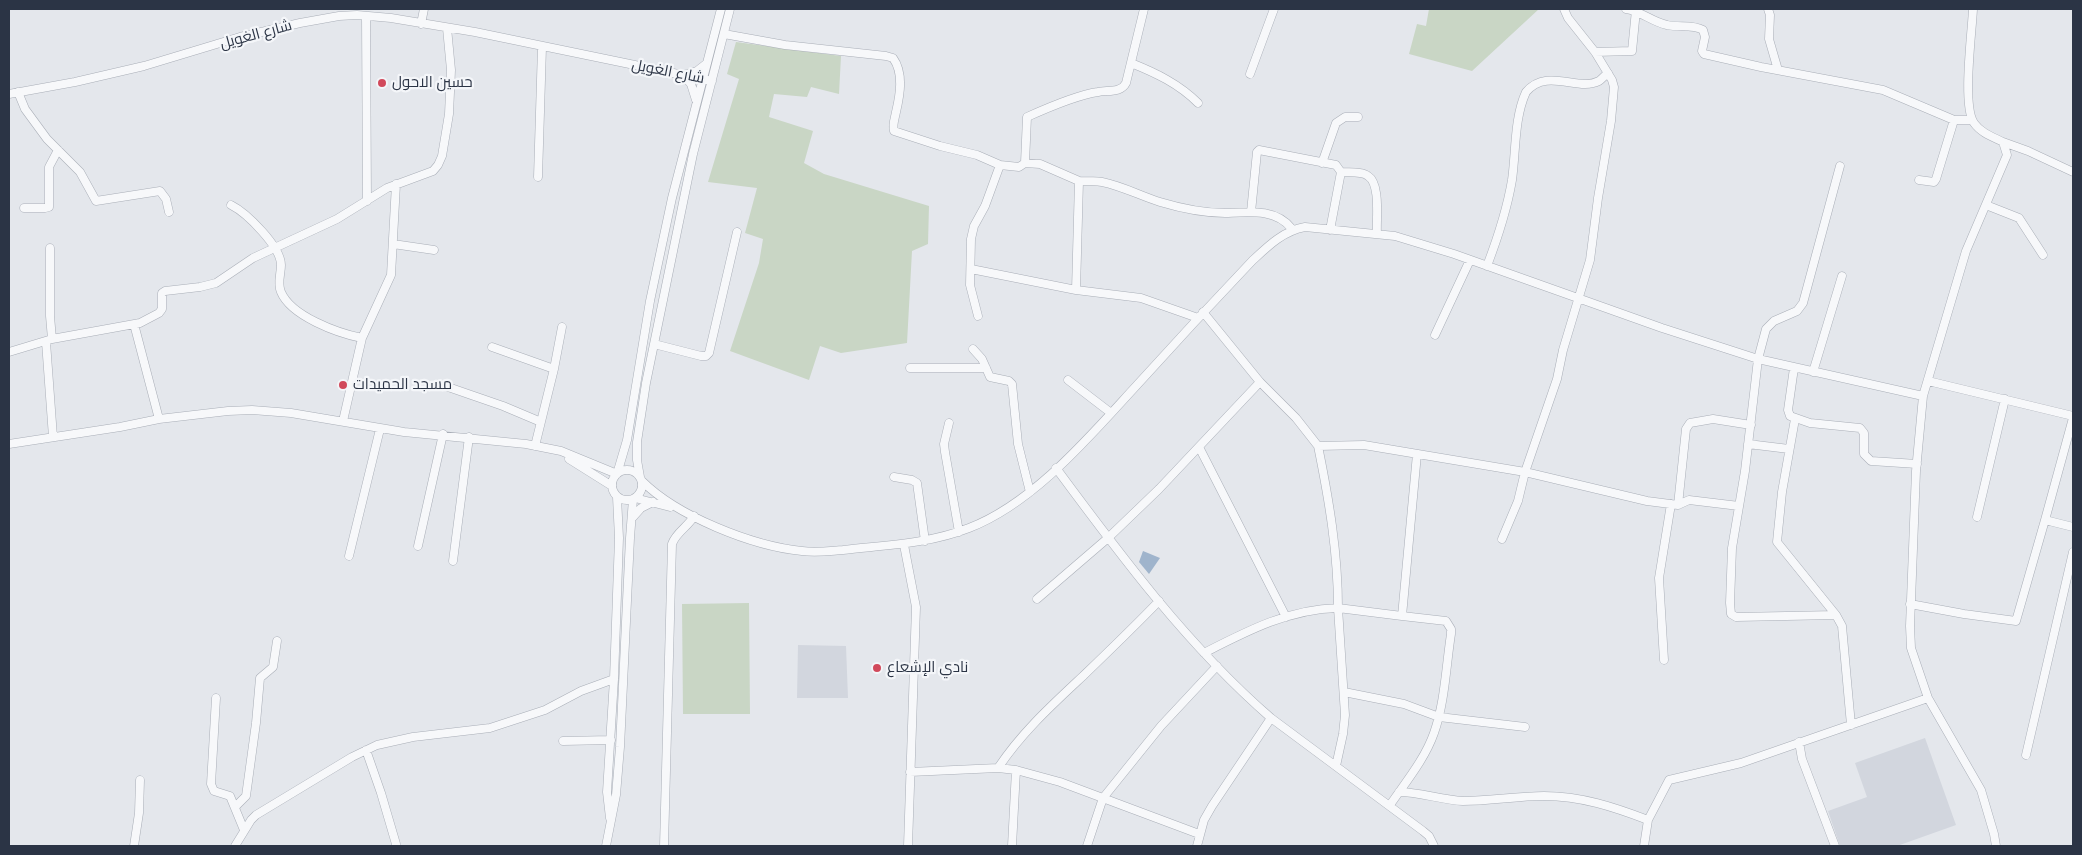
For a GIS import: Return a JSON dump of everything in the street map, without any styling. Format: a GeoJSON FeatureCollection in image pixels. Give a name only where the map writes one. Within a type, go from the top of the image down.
{"type":"FeatureCollection","features":[{"type":"Feature","properties":{"kind":"street"},"geometry":{"type":"LineString","coordinates":[[422,24],[424,9]]}},
{"type":"Feature","properties":{"kind":"street"},"geometry":{"type":"LineString","coordinates":[[612,486],[623,456],[661,247],[696,102],[721,9]]}},
{"type":"Feature","properties":{"kind":"street"},"geometry":{"type":"LineString","coordinates":[[606,846],[616,795],[621,739],[630,538],[634,499],[642,489],[637,460],[637,442],[646,383],[693,154],[730,9]]}},
{"type":"Feature","properties":{"kind":"street"},"geometry":{"type":"LineString","coordinates":[[1025,163],[1027,117],[1096,92],[1122,89],[1126,83],[1144,9]]}},
{"type":"Feature","properties":{"kind":"street"},"geometry":{"type":"LineString","coordinates":[[1250,74],[1274,9]]}},
{"type":"Feature","properties":{"kind":"street"},"geometry":{"type":"LineString","coordinates":[[1502,539],[1518,501],[1525,472],[1557,379],[1563,350],[1590,260],[1598,198],[1612,121],[1614,87],[1608,73],[1595,52],[1568,18],[1564,9]]}},
{"type":"Feature","properties":{"kind":"street"},"geometry":{"type":"LineString","coordinates":[[1626,9],[1647,13],[1668,26],[1698,27],[1703,30],[1705,36],[1702,52],[1704,54],[1883,90],[1954,120],[1972,120]]}},
{"type":"Feature","properties":{"kind":"street"},"geometry":{"type":"LineString","coordinates":[[1768,9],[1770,15],[1768,39],[1778,70]]}},
{"type":"Feature","properties":{"kind":"street"},"geometry":{"type":"LineString","coordinates":[[1973,9],[1969,83],[1969,109],[1972,120],[1980,130],[2003,142],[2028,151],[2073,172]]}},
{"type":"Feature","properties":{"kind":"street"},"geometry":{"type":"LineString","coordinates":[[1595,52],[1632,51],[1636,10]]}},
{"type":"Feature","properties":{"kind":"street","name":"شارع الغويل"},"geometry":{"type":"LineString","coordinates":[[9,94],[75,82],[144,66],[240,37],[339,16],[366,16],[448,28],[712,81]]}},
{"type":"Feature","properties":{"kind":"street"},"geometry":{"type":"LineString","coordinates":[[366,16],[367,201]]}},
{"type":"Feature","properties":{"kind":"street"},"geometry":{"type":"LineString","coordinates":[[9,352],[49,340],[140,323],[159,313],[162,308],[163,292],[216,283],[253,258],[305,235],[396,184],[433,171],[442,156],[449,105],[451,70],[448,28]]}},
{"type":"Feature","properties":{"kind":"street"},"geometry":{"type":"LineString","coordinates":[[724,34],[785,45],[893,58],[898,68],[901,91],[894,131],[940,146],[977,155],[1000,165],[1019,167],[1025,163],[1047,165],[1059,173],[1079,181],[1102,182],[1161,202],[1194,210],[1222,213],[1251,212],[1270,215],[1282,219],[1292,229]]}},
{"type":"Feature","properties":{"kind":"street"},"geometry":{"type":"LineString","coordinates":[[538,177],[542,47]]}},
{"type":"Feature","properties":{"kind":"street"},"geometry":{"type":"LineString","coordinates":[[1131,63],[1168,79],[1198,103]]}},
{"type":"Feature","properties":{"kind":"street"},"geometry":{"type":"LineString","coordinates":[[696,102],[691,84],[683,75],[697,71],[706,64]]}},
{"type":"Feature","properties":{"kind":"street"},"geometry":{"type":"LineString","coordinates":[[1487,266],[1504,224],[1512,181],[1515,138],[1526,92],[1531,86],[1540,82],[1558,80],[1591,83],[1599,81],[1608,73]]}},
{"type":"Feature","properties":{"kind":"street"},"geometry":{"type":"LineString","coordinates":[[18,92],[25,109],[47,139],[80,172],[96,201],[160,191],[166,199],[169,212]]}},
{"type":"Feature","properties":{"kind":"street"},"geometry":{"type":"LineString","coordinates":[[1322,162],[1336,123],[1345,117],[1358,117]]}},
{"type":"Feature","properties":{"kind":"street"},"geometry":{"type":"LineString","coordinates":[[1919,180],[1934,182],[1936,179],[1954,120]]}},
{"type":"Feature","properties":{"kind":"street"},"geometry":{"type":"LineString","coordinates":[[1996,846],[1981,790],[1928,698],[1911,648],[1910,604],[1917,464],[1923,396],[1966,251],[2007,155],[2003,142]]}},
{"type":"Feature","properties":{"kind":"street"},"geometry":{"type":"LineString","coordinates":[[24,208],[48,207],[49,167],[58,150]]}},
{"type":"Feature","properties":{"kind":"street"},"geometry":{"type":"LineString","coordinates":[[1251,212],[1257,152],[1259,150],[1322,162],[1336,166],[1340,172],[1330,230]]}},
{"type":"Feature","properties":{"kind":"street"},"geometry":{"type":"LineString","coordinates":[[978,316],[972,297],[970,247],[972,232],[985,206],[1000,165]]}},
{"type":"Feature","properties":{"kind":"street"},"geometry":{"type":"LineString","coordinates":[[1836,614],[1733,616],[1730,611],[1730,603],[1732,548],[1751,425],[1758,359],[1766,329],[1774,321],[1798,311],[1803,303],[1840,166]]}},
{"type":"Feature","properties":{"kind":"street"},"geometry":{"type":"LineString","coordinates":[[1340,172],[1367,174],[1373,181],[1377,200],[1377,234]]}},
{"type":"Feature","properties":{"kind":"street"},"geometry":{"type":"LineString","coordinates":[[1076,290],[1079,181]]}},
{"type":"Feature","properties":{"kind":"street"},"geometry":{"type":"LineString","coordinates":[[343,421],[362,338],[391,275],[396,184]]}},
{"type":"Feature","properties":{"kind":"street"},"geometry":{"type":"LineString","coordinates":[[231,205],[248,215],[274,248],[282,263],[280,288],[289,302],[314,321],[362,338]]}},
{"type":"Feature","properties":{"kind":"street"},"geometry":{"type":"LineString","coordinates":[[1986,205],[2019,218],[2043,255]]}},
{"type":"Feature","properties":{"kind":"street"},"geometry":{"type":"LineString","coordinates":[[9,444],[159,419],[252,410],[343,421],[380,429],[444,434],[561,450],[617,474],[629,470],[641,479],[656,498],[761,544],[814,552],[904,545],[959,532],[984,522],[1030,492],[1111,413],[1252,261],[1273,242],[1292,229],[1305,227],[1396,236],[1758,359],[1923,396]]}},
{"type":"Feature","properties":{"kind":"street"},"geometry":{"type":"LineString","coordinates":[[654,344],[701,356],[706,356],[709,353],[737,232]]}},
{"type":"Feature","properties":{"kind":"street"},"geometry":{"type":"LineString","coordinates":[[393,244],[434,250]]}},
{"type":"Feature","properties":{"kind":"street"},"geometry":{"type":"LineString","coordinates":[[50,248],[49,340],[53,437]]}},
{"type":"Feature","properties":{"kind":"street"},"geometry":{"type":"LineString","coordinates":[[1435,335],[1470,260]]}},
{"type":"Feature","properties":{"kind":"street"},"geometry":{"type":"LineString","coordinates":[[971,269],[1076,290],[1141,298],[1200,315],[1260,382],[1296,418],[1318,446],[1331,514],[1338,577],[1338,608],[1344,692],[1343,734],[1336,766]]}},
{"type":"Feature","properties":{"kind":"street"},"geometry":{"type":"LineString","coordinates":[[1813,372],[1842,276]]}},
{"type":"Feature","properties":{"kind":"street"},"geometry":{"type":"LineString","coordinates":[[134,324],[159,419]]}},
{"type":"Feature","properties":{"kind":"street"},"geometry":{"type":"LineString","coordinates":[[536,446],[562,327]]}},
{"type":"Feature","properties":{"kind":"street"},"geometry":{"type":"LineString","coordinates":[[492,347],[554,369]]}},
{"type":"Feature","properties":{"kind":"street"},"geometry":{"type":"LineString","coordinates":[[973,349],[982,359],[992,378],[1008,381],[1012,384],[1018,444],[1030,492]]}},
{"type":"Feature","properties":{"kind":"street"},"geometry":{"type":"LineString","coordinates":[[910,368],[986,368]]}},
{"type":"Feature","properties":{"kind":"street"},"geometry":{"type":"LineString","coordinates":[[1794,368],[1788,410],[1790,416],[1795,419],[1819,424],[1860,428],[1864,433],[1864,454],[1871,461],[1917,464]]}},
{"type":"Feature","properties":{"kind":"street"},"geometry":{"type":"LineString","coordinates":[[1068,380],[1111,413]]}},
{"type":"Feature","properties":{"kind":"street"},"geometry":{"type":"LineString","coordinates":[[1910,604],[2016,621],[2073,417],[1928,380]]}},
{"type":"Feature","properties":{"kind":"street"},"geometry":{"type":"LineString","coordinates":[[1037,599],[1108,538],[1159,490],[1260,382]]}},
{"type":"Feature","properties":{"kind":"street"},"geometry":{"type":"LineString","coordinates":[[448,387],[503,406],[541,422]]}},
{"type":"Feature","properties":{"kind":"street"},"geometry":{"type":"LineString","coordinates":[[1977,517],[2005,399]]}},
{"type":"Feature","properties":{"kind":"street"},"geometry":{"type":"LineString","coordinates":[[1664,660],[1659,578],[1675,504],[1686,429],[1690,423],[1713,419],[1751,425]]}},
{"type":"Feature","properties":{"kind":"street"},"geometry":{"type":"LineString","coordinates":[[1795,419],[1778,520],[1777,542],[1841,621],[1850,725]]}},
{"type":"Feature","properties":{"kind":"street"},"geometry":{"type":"LineString","coordinates":[[949,423],[944,444],[959,532]]}},
{"type":"Feature","properties":{"kind":"street"},"geometry":{"type":"LineString","coordinates":[[349,556],[380,429]]}},
{"type":"Feature","properties":{"kind":"street"},"geometry":{"type":"LineString","coordinates":[[418,546],[444,434]]}},
{"type":"Feature","properties":{"kind":"street"},"geometry":{"type":"LineString","coordinates":[[453,561],[469,437]]}},
{"type":"Feature","properties":{"kind":"street"},"geometry":{"type":"LineString","coordinates":[[1748,444],[1789,449]]}},
{"type":"Feature","properties":{"kind":"street"},"geometry":{"type":"LineString","coordinates":[[1318,446],[1364,445],[1525,472],[1648,501],[1675,504],[1689,500],[1739,506]]}},
{"type":"Feature","properties":{"kind":"street"},"geometry":{"type":"LineString","coordinates":[[1199,446],[1286,617]]}},
{"type":"Feature","properties":{"kind":"street"},"geometry":{"type":"LineString","coordinates":[[552,449],[612,486],[617,497],[619,538],[614,680],[606,792],[610,820]]}},
{"type":"Feature","properties":{"kind":"street"},"geometry":{"type":"LineString","coordinates":[[1402,616],[1417,454]]}},
{"type":"Feature","properties":{"kind":"street"},"geometry":{"type":"LineString","coordinates":[[608,469],[623,456]]}},
{"type":"Feature","properties":{"kind":"street"},"geometry":{"type":"LineString","coordinates":[[637,460],[656,498]]}},
{"type":"Feature","properties":{"kind":"street"},"geometry":{"type":"LineString","coordinates":[[1056,468],[1108,538],[1204,653],[1271,718],[1390,805],[1429,836],[1434,846]]}},
{"type":"Feature","properties":{"kind":"street"},"geometry":{"type":"LineString","coordinates":[[894,477],[912,480],[917,483],[925,541]]}},
{"type":"Feature","properties":{"kind":"street"},"geometry":{"type":"LineString","coordinates":[[617,497],[625,500],[656,498]]}},
{"type":"Feature","properties":{"kind":"street"},"geometry":{"type":"LineString","coordinates":[[633,517],[641,508],[656,498]]}},
{"type":"Feature","properties":{"kind":"street"},"geometry":{"type":"LineString","coordinates":[[664,846],[672,544],[676,536],[686,527],[690,514]]}},
{"type":"Feature","properties":{"kind":"street"},"geometry":{"type":"LineString","coordinates":[[2045,520],[2073,527]]}},
{"type":"Feature","properties":{"kind":"street"},"geometry":{"type":"LineString","coordinates":[[904,545],[916,606],[908,846]]}},
{"type":"Feature","properties":{"kind":"street"},"geometry":{"type":"LineString","coordinates":[[2026,755],[2073,552]]}},
{"type":"Feature","properties":{"kind":"street"},"geometry":{"type":"LineString","coordinates":[[998,768],[1012,747],[1028,729],[1125,636],[1159,600]]}},
{"type":"Feature","properties":{"kind":"street"},"geometry":{"type":"LineString","coordinates":[[1204,653],[1252,628],[1312,609],[1338,608],[1446,621],[1451,629],[1439,717],[1430,742],[1390,805]]}},
{"type":"Feature","properties":{"kind":"street"},"geometry":{"type":"LineString","coordinates":[[235,807],[246,796],[260,678],[273,667],[277,641]]}},
{"type":"Feature","properties":{"kind":"street"},"geometry":{"type":"LineString","coordinates":[[1088,846],[1103,798],[1161,726],[1217,666]]}},
{"type":"Feature","properties":{"kind":"street"},"geometry":{"type":"LineString","coordinates":[[235,846],[244,830],[256,815],[366,750],[396,740],[490,728],[545,710],[581,691],[614,680]]}},
{"type":"Feature","properties":{"kind":"street"},"geometry":{"type":"LineString","coordinates":[[1344,692],[1404,704],[1439,717],[1524,727]]}},
{"type":"Feature","properties":{"kind":"street"},"geometry":{"type":"LineString","coordinates":[[216,698],[211,784],[214,791],[230,796],[244,830]]}},
{"type":"Feature","properties":{"kind":"street"},"geometry":{"type":"LineString","coordinates":[[1644,846],[1648,820],[1669,780],[1741,763],[1928,698]]}},
{"type":"Feature","properties":{"kind":"street"},"geometry":{"type":"LineString","coordinates":[[1197,846],[1212,806],[1271,718]]}},
{"type":"Feature","properties":{"kind":"street"},"geometry":{"type":"LineString","coordinates":[[564,741],[611,740]]}},
{"type":"Feature","properties":{"kind":"street"},"geometry":{"type":"LineString","coordinates":[[1800,742],[1802,759],[1835,846]]}},
{"type":"Feature","properties":{"kind":"street"},"geometry":{"type":"LineString","coordinates":[[366,750],[396,844]]}},
{"type":"Feature","properties":{"kind":"street"},"geometry":{"type":"LineString","coordinates":[[910,772],[998,768],[1016,770],[1060,782],[1200,834]]}},
{"type":"Feature","properties":{"kind":"street"},"geometry":{"type":"LineString","coordinates":[[1012,846],[1016,770]]}},
{"type":"Feature","properties":{"kind":"street"},"geometry":{"type":"LineString","coordinates":[[134,846],[139,813],[140,780]]}},
{"type":"Feature","properties":{"kind":"street"},"geometry":{"type":"LineString","coordinates":[[1399,792],[1409,792],[1447,800],[1484,801],[1542,796],[1580,798],[1604,804],[1648,820]]}},
{"type":"Feature","properties":{"kind":"shaded area"},"geometry":{"type":"Polygon","coordinates":[[[798,645],[846,646],[848,698],[797,698],[798,645]]]}},
{"type":"Feature","properties":{"kind":"shaded area"},"geometry":{"type":"Polygon","coordinates":[[[1925,738],[1956,825],[1897,846],[1840,846],[1828,811],[1867,797],[1855,763],[1925,738]]]}},
{"type":"Feature","properties":{"kind":"green space"},"geometry":{"type":"Polygon","coordinates":[[[1429,9],[1539,9],[1472,71],[1409,54],[1417,24],[1426,26],[1429,9]]]}},
{"type":"Feature","properties":{"kind":"green space"},"geometry":{"type":"Polygon","coordinates":[[[736,42],[841,56],[839,94],[811,87],[807,97],[774,94],[769,117],[813,131],[804,163],[824,174],[929,206],[928,244],[912,251],[907,343],[841,353],[820,346],[809,380],[730,351],[759,263],[763,239],[745,233],[757,188],[708,182],[739,79],[727,74],[736,42]]]}},
{"type":"Feature","properties":{"kind":"green space"},"geometry":{"type":"Polygon","coordinates":[[[749,603],[750,714],[683,714],[682,604],[749,603]]]}},
{"type":"Feature","properties":{"kind":"water"},"geometry":{"type":"Polygon","coordinates":[[[1143,551],[1160,558],[1149,574],[1139,562],[1143,551]]]}},
{"type":"Feature","properties":{"kind":"place","name":"حسين الاحول"},"geometry":{"type":"Point","coordinates":[382,83]}},
{"type":"Feature","properties":{"kind":"place","name":"مسجد الحميدات"},"geometry":{"type":"Point","coordinates":[343,385]}},
{"type":"Feature","properties":{"kind":"place","name":"نادي الإشعاع"},"geometry":{"type":"Point","coordinates":[877,668]}}]}
